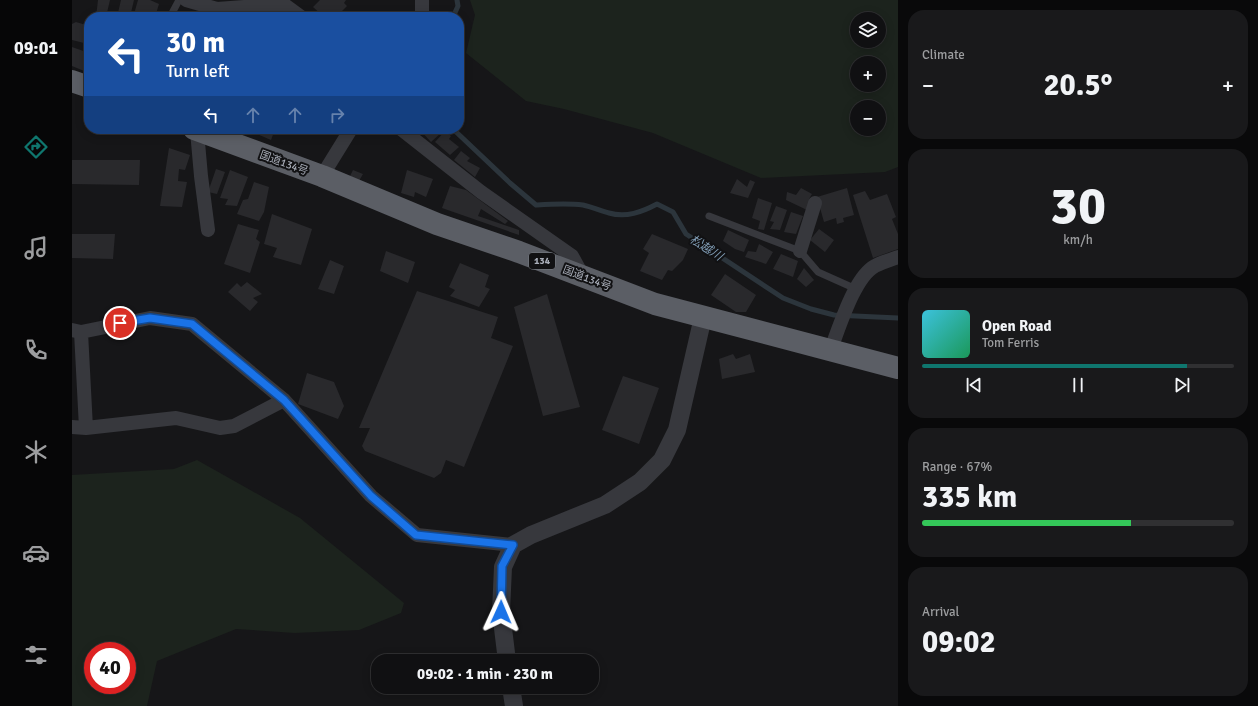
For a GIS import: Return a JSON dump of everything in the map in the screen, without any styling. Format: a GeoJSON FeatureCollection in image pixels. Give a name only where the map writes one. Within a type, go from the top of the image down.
{"type":"FeatureCollection","features":[{"type":"Feature","properties":{"kind":"highway"},"geometry":{"type":"LineString","coordinates":[[72,81],[84,86]]}},
{"type":"Feature","properties":{"kind":"highway","name":"国道134号"},"geometry":{"type":"LineString","coordinates":[[207,134],[322,176],[437,224],[519,252],[655,304],[898,368]]}},
{"type":"Feature","properties":{"kind":"street"},"geometry":{"type":"LineString","coordinates":[[186,0],[217,9],[274,7],[288,12]]}},
{"type":"Feature","properties":{"kind":"street"},"geometry":{"type":"LineString","coordinates":[[422,0],[422,12]]}},
{"type":"Feature","properties":{"kind":"street"},"geometry":{"type":"LineString","coordinates":[[196,134],[200,176],[208,230]]}},
{"type":"Feature","properties":{"kind":"street"},"geometry":{"type":"LineString","coordinates":[[322,176],[348,134]]}},
{"type":"Feature","properties":{"kind":"street"},"geometry":{"type":"LineString","coordinates":[[407,134],[481,192],[572,256],[584,278]]}},
{"type":"Feature","properties":{"kind":"street"},"geometry":{"type":"LineString","coordinates":[[800,251],[815,203]]}},
{"type":"Feature","properties":{"kind":"street"},"geometry":{"type":"LineString","coordinates":[[830,351],[853,295],[865,274],[874,266],[898,257]]}},
{"type":"Feature","properties":{"kind":"street"},"geometry":{"type":"LineString","coordinates":[[506,654],[501,612],[502,566],[513,545],[531,535],[605,505],[640,482],[662,460],[677,430],[703,317]]}},
{"type":"Feature","properties":{"kind":"street"},"geometry":{"type":"LineString","coordinates":[[284,400],[234,426],[220,428],[176,418],[79,427],[77,331],[150,318],[192,324],[284,400],[371,496],[416,535],[513,545]]}},
{"type":"Feature","properties":{"kind":"street"},"geometry":{"type":"LineString","coordinates":[[512,694],[514,706]]}},
{"type":"Feature","properties":{"kind":"lane"},"geometry":{"type":"LineString","coordinates":[[173,12],[179,0]]}},
{"type":"Feature","properties":{"kind":"lane"},"geometry":{"type":"LineString","coordinates":[[709,216],[800,251],[818,272],[853,295]]}},
{"type":"Feature","properties":{"kind":"shaded area"},"geometry":{"type":"Polygon","coordinates":[[[470,0],[898,0],[898,167],[885,172],[761,178],[653,133],[564,109],[526,101],[466,53],[475,15],[470,0]]]}},
{"type":"Feature","properties":{"kind":"shaded area"},"geometry":{"type":"Polygon","coordinates":[[[197,460],[300,518],[404,603],[401,613],[359,630],[295,633],[236,629],[157,661],[147,706],[72,706],[72,475],[174,469],[197,460]]]}},
{"type":"Feature","properties":{"kind":"building"},"geometry":{"type":"Polygon","coordinates":[[[98,0],[110,0],[107,12],[97,12],[98,0]]]}},
{"type":"Feature","properties":{"kind":"building"},"geometry":{"type":"Polygon","coordinates":[[[121,0],[134,0],[131,12],[118,12],[121,0]]]}},
{"type":"Feature","properties":{"kind":"building"},"geometry":{"type":"Polygon","coordinates":[[[138,0],[150,0],[159,4],[157,12],[135,12],[138,0]]]}},
{"type":"Feature","properties":{"kind":"building"},"geometry":{"type":"Polygon","coordinates":[[[320,0],[346,0],[344,3],[347,6],[341,12],[318,12],[313,7],[320,0]]]}},
{"type":"Feature","properties":{"kind":"building"},"geometry":{"type":"Polygon","coordinates":[[[76,22],[84,24],[84,43],[72,40],[72,24],[76,22]]]}},
{"type":"Feature","properties":{"kind":"building"},"geometry":{"type":"Polygon","coordinates":[[[72,47],[84,51],[84,71],[72,66],[72,47]]]}},
{"type":"Feature","properties":{"kind":"building"},"geometry":{"type":"Polygon","coordinates":[[[257,134],[273,134],[271,140],[257,134]]]}},
{"type":"Feature","properties":{"kind":"building"},"geometry":{"type":"Polygon","coordinates":[[[424,134],[440,134],[431,142],[424,134]]]}},
{"type":"Feature","properties":{"kind":"building"},"geometry":{"type":"Polygon","coordinates":[[[442,134],[449,134],[451,136],[449,139],[459,147],[450,155],[435,142],[442,134]]]}},
{"type":"Feature","properties":{"kind":"building"},"geometry":{"type":"Polygon","coordinates":[[[169,148],[190,155],[185,170],[179,169],[178,181],[187,182],[182,207],[160,206],[169,148]]]}},
{"type":"Feature","properties":{"kind":"building"},"geometry":{"type":"Polygon","coordinates":[[[461,151],[470,158],[467,161],[480,168],[475,177],[454,160],[461,151]]]}},
{"type":"Feature","properties":{"kind":"building"},"geometry":{"type":"Polygon","coordinates":[[[72,160],[140,160],[139,185],[72,184],[72,160]]]}},
{"type":"Feature","properties":{"kind":"building"},"geometry":{"type":"Polygon","coordinates":[[[216,169],[225,172],[217,194],[208,192],[216,169]]]}},
{"type":"Feature","properties":{"kind":"building"},"geometry":{"type":"Polygon","coordinates":[[[230,170],[248,177],[237,206],[225,205],[228,199],[220,198],[230,170]]]}},
{"type":"Feature","properties":{"kind":"building"},"geometry":{"type":"Polygon","coordinates":[[[353,170],[363,174],[359,181],[350,176],[353,170]]]}},
{"type":"Feature","properties":{"kind":"building"},"geometry":{"type":"Polygon","coordinates":[[[407,170],[433,179],[426,197],[415,192],[414,197],[401,193],[407,170]]]}},
{"type":"Feature","properties":{"kind":"building"},"geometry":{"type":"Polygon","coordinates":[[[737,179],[747,187],[750,180],[755,182],[748,198],[730,193],[737,179]]]}},
{"type":"Feature","properties":{"kind":"building"},"geometry":{"type":"Polygon","coordinates":[[[254,182],[269,187],[264,212],[259,221],[237,214],[243,200],[248,199],[254,182]]]}},
{"type":"Feature","properties":{"kind":"building"},"geometry":{"type":"Polygon","coordinates":[[[450,186],[466,190],[508,221],[505,224],[481,209],[478,216],[519,230],[519,235],[442,208],[450,186]]]}},
{"type":"Feature","properties":{"kind":"building"},"geometry":{"type":"Polygon","coordinates":[[[801,188],[812,194],[809,199],[812,201],[807,210],[786,200],[787,192],[796,195],[801,188]]]}},
{"type":"Feature","properties":{"kind":"building"},"geometry":{"type":"Polygon","coordinates":[[[847,188],[854,215],[843,218],[844,222],[837,224],[836,218],[824,222],[817,197],[847,188]]]}},
{"type":"Feature","properties":{"kind":"building"},"geometry":{"type":"Polygon","coordinates":[[[865,191],[870,200],[887,194],[896,217],[892,219],[898,234],[898,249],[873,258],[853,195],[865,191]]]}},
{"type":"Feature","properties":{"kind":"building"},"geometry":{"type":"Polygon","coordinates":[[[758,198],[772,203],[764,230],[758,229],[760,221],[752,218],[758,198]]]}},
{"type":"Feature","properties":{"kind":"building"},"geometry":{"type":"Polygon","coordinates":[[[776,206],[787,210],[780,230],[770,229],[774,222],[770,221],[776,206]]]}},
{"type":"Feature","properties":{"kind":"building"},"geometry":{"type":"Polygon","coordinates":[[[791,212],[803,216],[796,234],[784,232],[791,212]]]}},
{"type":"Feature","properties":{"kind":"building"},"geometry":{"type":"Polygon","coordinates":[[[272,214],[312,229],[301,265],[273,257],[277,248],[264,244],[272,214]]]}},
{"type":"Feature","properties":{"kind":"building"},"geometry":{"type":"Polygon","coordinates":[[[238,224],[259,230],[256,239],[260,242],[250,273],[224,264],[238,224]]]}},
{"type":"Feature","properties":{"kind":"building"},"geometry":{"type":"Polygon","coordinates":[[[819,229],[834,240],[825,252],[810,240],[819,229]]]}},
{"type":"Feature","properties":{"kind":"building"},"geometry":{"type":"Polygon","coordinates":[[[728,230],[749,240],[744,252],[735,249],[723,241],[728,230]]]}},
{"type":"Feature","properties":{"kind":"building"},"geometry":{"type":"Polygon","coordinates":[[[72,234],[115,234],[113,259],[72,258],[72,234]]]}},
{"type":"Feature","properties":{"kind":"building"},"geometry":{"type":"Polygon","coordinates":[[[652,234],[688,249],[683,260],[672,271],[668,270],[662,280],[640,271],[649,253],[643,249],[652,234]]]}},
{"type":"Feature","properties":{"kind":"building"},"geometry":{"type":"Polygon","coordinates":[[[759,244],[773,252],[766,264],[745,257],[748,251],[756,252],[759,244]]]}},
{"type":"Feature","properties":{"kind":"building"},"geometry":{"type":"Polygon","coordinates":[[[386,251],[415,262],[408,283],[380,271],[386,251]]]}},
{"type":"Feature","properties":{"kind":"building"},"geometry":{"type":"Polygon","coordinates":[[[781,254],[798,261],[793,277],[773,269],[781,254]]]}},
{"type":"Feature","properties":{"kind":"building"},"geometry":{"type":"Polygon","coordinates":[[[330,260],[344,266],[334,294],[318,289],[330,260]]]}},
{"type":"Feature","properties":{"kind":"building"},"geometry":{"type":"Polygon","coordinates":[[[460,263],[489,275],[485,287],[490,289],[479,307],[450,296],[455,290],[449,287],[460,263]]]}},
{"type":"Feature","properties":{"kind":"building"},"geometry":{"type":"Polygon","coordinates":[[[804,268],[814,280],[806,287],[797,279],[804,268]]]}},
{"type":"Feature","properties":{"kind":"building"},"geometry":{"type":"Polygon","coordinates":[[[725,274],[756,295],[746,312],[736,312],[711,295],[725,274]]]}},
{"type":"Feature","properties":{"kind":"building"},"geometry":{"type":"Polygon","coordinates":[[[247,282],[262,294],[253,298],[258,302],[250,311],[228,292],[237,283],[241,287],[247,282]]]}},
{"type":"Feature","properties":{"kind":"building"},"geometry":{"type":"Polygon","coordinates":[[[417,291],[498,317],[491,338],[513,346],[464,467],[446,460],[441,473],[434,478],[365,451],[362,446],[370,428],[359,428],[417,291]]]}},
{"type":"Feature","properties":{"kind":"building"},"geometry":{"type":"Polygon","coordinates":[[[547,294],[580,407],[543,416],[514,307],[547,294]]]}},
{"type":"Feature","properties":{"kind":"building"},"geometry":{"type":"Polygon","coordinates":[[[733,354],[736,359],[750,354],[755,372],[722,379],[719,359],[733,354]]]}},
{"type":"Feature","properties":{"kind":"building"},"geometry":{"type":"Polygon","coordinates":[[[307,373],[334,382],[344,406],[338,419],[298,404],[307,373]]]}},
{"type":"Feature","properties":{"kind":"building"},"geometry":{"type":"Polygon","coordinates":[[[623,376],[659,388],[639,444],[602,430],[623,376]]]}},
{"type":"Feature","properties":{"kind":"waterway","name":"松越川"},"geometry":{"type":"LineString","coordinates":[[455,12],[458,6],[457,0]]}},
{"type":"Feature","properties":{"kind":"waterway","name":"松越川"},"geometry":{"type":"LineString","coordinates":[[458,134],[510,183],[536,205],[583,205],[609,213],[622,215],[640,212],[657,204],[673,212],[686,234],[783,298],[811,309],[834,315],[898,318]]}},
{"type":"Feature","properties":{"kind":"route"},"geometry":{"type":"LineString","coordinates":[[120,323],[150,318],[192,324],[284,400],[371,496],[416,535],[441,539],[513,545],[502,566],[501,612]]}}]}
